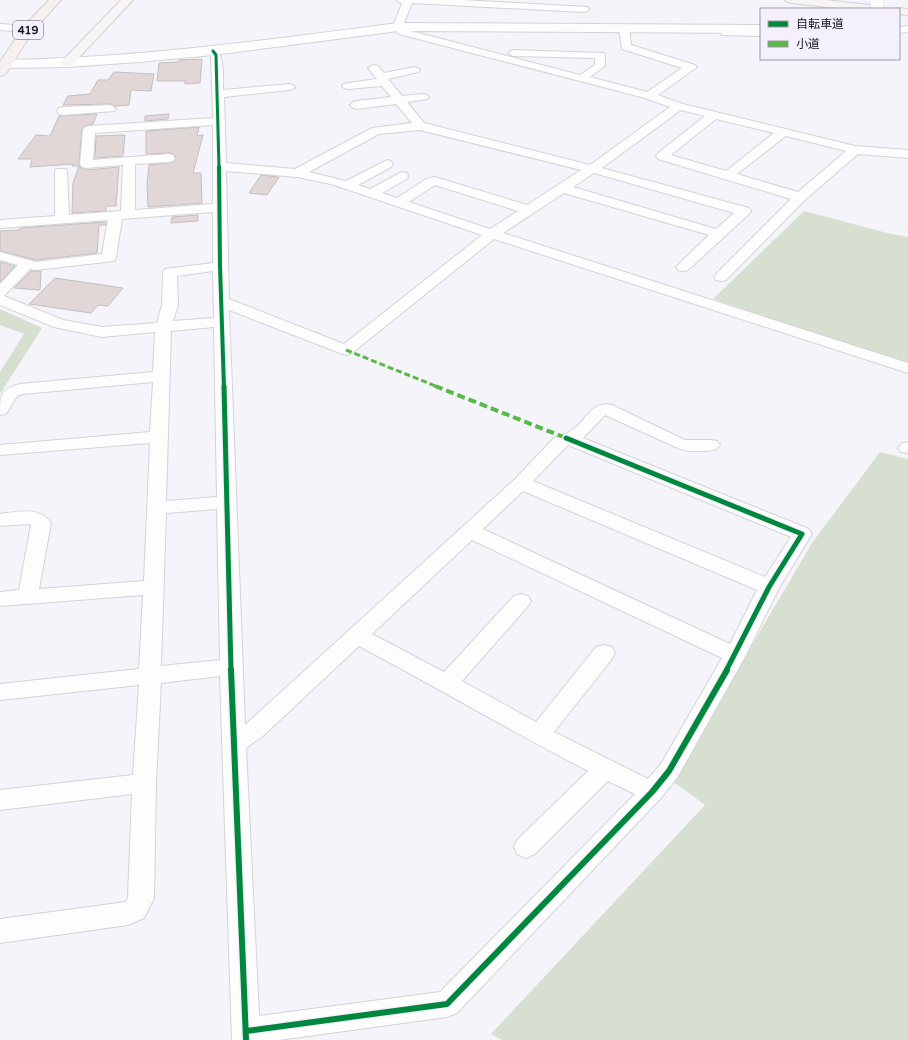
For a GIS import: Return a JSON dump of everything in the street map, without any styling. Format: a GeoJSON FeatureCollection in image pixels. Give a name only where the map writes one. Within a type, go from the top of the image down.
{"type":"FeatureCollection","features":[{"type":"Feature","properties":{"kind":"highway","name":"419"},"geometry":{"type":"LineString","coordinates":[[3,68],[28,29],[55,0]]}},
{"type":"Feature","properties":{"kind":"main road"},"geometry":{"type":"LineString","coordinates":[[67,63],[127,0]]}},
{"type":"Feature","properties":{"kind":"main road"},"geometry":{"type":"LineString","coordinates":[[791,0],[877,5]]}},
{"type":"Feature","properties":{"kind":"street"},"geometry":{"type":"LineString","coordinates":[[401,0],[584,9]]}},
{"type":"Feature","properties":{"kind":"street"},"geometry":{"type":"LineString","coordinates":[[398,27],[408,0]]}},
{"type":"Feature","properties":{"kind":"street"},"geometry":{"type":"LineString","coordinates":[[568,28],[584,9],[594,0]]}},
{"type":"Feature","properties":{"kind":"street"},"geometry":{"type":"LineString","coordinates":[[0,27],[28,29]]}},
{"type":"Feature","properties":{"kind":"street"},"geometry":{"type":"LineString","coordinates":[[3,68],[132,59],[398,27],[760,29]]}},
{"type":"Feature","properties":{"kind":"street"},"geometry":{"type":"LineString","coordinates":[[398,27],[403,32],[582,78],[649,96],[679,106],[855,150],[908,154]]}},
{"type":"Feature","properties":{"kind":"street"},"geometry":{"type":"LineString","coordinates":[[624,28],[626,47],[691,67],[649,96]]}},
{"type":"Feature","properties":{"kind":"street"},"geometry":{"type":"LineString","coordinates":[[654,28],[654,30],[661,32],[760,33]]}},
{"type":"Feature","properties":{"kind":"street"},"geometry":{"type":"LineString","coordinates":[[213,50],[216,55],[219,121],[220,266],[226,502],[246,1035],[447,1004],[652,792],[669,771],[735,656],[769,587],[802,534],[566,438]]}},
{"type":"Feature","properties":{"kind":"street"},"geometry":{"type":"LineString","coordinates":[[506,58],[514,53],[600,55],[600,66],[582,78]]}},
{"type":"Feature","properties":{"kind":"street"},"geometry":{"type":"LineString","coordinates":[[374,68],[420,126]]}},
{"type":"Feature","properties":{"kind":"street"},"geometry":{"type":"LineString","coordinates":[[348,86],[383,79],[414,70]]}},
{"type":"Feature","properties":{"kind":"street"},"geometry":{"type":"LineString","coordinates":[[218,94],[289,87]]}},
{"type":"Feature","properties":{"kind":"street"},"geometry":{"type":"LineString","coordinates":[[356,105],[423,97]]}},
{"type":"Feature","properties":{"kind":"street"},"geometry":{"type":"LineString","coordinates":[[222,302],[346,350],[492,234],[592,169],[679,106]]}},
{"type":"Feature","properties":{"kind":"street"},"geometry":{"type":"LineString","coordinates":[[63,111],[111,107],[107,128]]}},
{"type":"Feature","properties":{"kind":"street"},"geometry":{"type":"LineString","coordinates":[[715,114],[662,156],[800,198]]}},
{"type":"Feature","properties":{"kind":"street"},"geometry":{"type":"LineString","coordinates":[[162,155],[129,161],[86,164],[89,130],[219,121]]}},
{"type":"Feature","properties":{"kind":"street"},"geometry":{"type":"LineString","coordinates":[[297,173],[376,131],[420,126],[592,169],[744,211],[683,267]]}},
{"type":"Feature","properties":{"kind":"street"},"geometry":{"type":"LineString","coordinates":[[727,176],[784,132]]}},
{"type":"Feature","properties":{"kind":"street"},"geometry":{"type":"LineString","coordinates":[[721,277],[800,198],[855,150]]}},
{"type":"Feature","properties":{"kind":"street"},"geometry":{"type":"LineString","coordinates":[[0,256],[36,266],[109,258],[122,214],[129,161]]}},
{"type":"Feature","properties":{"kind":"street"},"geometry":{"type":"LineString","coordinates":[[347,186],[387,164]]}},
{"type":"Feature","properties":{"kind":"street"},"geometry":{"type":"LineString","coordinates":[[220,168],[244,168],[297,173],[347,186],[908,368]]}},
{"type":"Feature","properties":{"kind":"street"},"geometry":{"type":"LineString","coordinates":[[61,172],[62,219]]}},
{"type":"Feature","properties":{"kind":"street"},"geometry":{"type":"LineString","coordinates":[[372,194],[402,176]]}},
{"type":"Feature","properties":{"kind":"street"},"geometry":{"type":"LineString","coordinates":[[398,202],[435,181],[529,210]]}},
{"type":"Feature","properties":{"kind":"street"},"geometry":{"type":"LineString","coordinates":[[562,188],[719,234]]}},
{"type":"Feature","properties":{"kind":"street"},"geometry":{"type":"LineString","coordinates":[[0,224],[220,207]]}},
{"type":"Feature","properties":{"kind":"street"},"geometry":{"type":"LineString","coordinates":[[0,293],[28,263]]}},
{"type":"Feature","properties":{"kind":"street"},"geometry":{"type":"LineString","coordinates":[[0,931],[128,913],[135,910],[141,898],[144,783],[154,587],[163,327],[170,305],[170,272],[220,266]]}},
{"type":"Feature","properties":{"kind":"street"},"geometry":{"type":"LineString","coordinates":[[0,300],[59,324],[102,332],[222,322]]}},
{"type":"Feature","properties":{"kind":"street"},"geometry":{"type":"LineString","coordinates":[[0,410],[10,393],[20,389],[162,376]]}},
{"type":"Feature","properties":{"kind":"street"},"geometry":{"type":"LineString","coordinates":[[235,744],[256,729],[470,531],[521,483],[560,442],[566,438],[578,434],[600,411],[606,409],[680,444],[690,446],[711,445]]}},
{"type":"Feature","properties":{"kind":"street"},"geometry":{"type":"LineString","coordinates":[[0,450],[159,437]]}},
{"type":"Feature","properties":{"kind":"street"},"geometry":{"type":"LineString","coordinates":[[521,483],[769,587]]}},
{"type":"Feature","properties":{"kind":"street"},"geometry":{"type":"LineString","coordinates":[[156,508],[226,502]]}},
{"type":"Feature","properties":{"kind":"street"},"geometry":{"type":"LineString","coordinates":[[0,520],[31,517],[41,523],[28,596]]}},
{"type":"Feature","properties":{"kind":"street"},"geometry":{"type":"LineString","coordinates":[[470,531],[735,656]]}},
{"type":"Feature","properties":{"kind":"street"},"geometry":{"type":"LineString","coordinates":[[0,599],[154,587]]}},
{"type":"Feature","properties":{"kind":"street"},"geometry":{"type":"LineString","coordinates":[[447,683],[521,601]]}},
{"type":"Feature","properties":{"kind":"street"},"geometry":{"type":"LineString","coordinates":[[357,635],[447,683],[539,735],[652,792]]}},
{"type":"Feature","properties":{"kind":"street"},"geometry":{"type":"LineString","coordinates":[[539,735],[604,653]]}},
{"type":"Feature","properties":{"kind":"street"},"geometry":{"type":"LineString","coordinates":[[0,692],[231,667]]}},
{"type":"Feature","properties":{"kind":"street"},"geometry":{"type":"LineString","coordinates":[[526,847],[606,768]]}},
{"type":"Feature","properties":{"kind":"street"},"geometry":{"type":"LineString","coordinates":[[0,800],[144,783]]}},
{"type":"Feature","properties":{"kind":"shaded area"},"geometry":{"type":"Polygon","coordinates":[[[804,211],[891,234],[908,237],[908,364],[713,299],[804,211]]]}},
{"type":"Feature","properties":{"kind":"shaded area"},"geometry":{"type":"Polygon","coordinates":[[[0,309],[42,328],[0,394],[0,372],[24,334],[0,325],[0,309]]]}},
{"type":"Feature","properties":{"kind":"shaded area"},"geometry":{"type":"Polygon","coordinates":[[[880,452],[908,459],[908,1040],[502,1040],[491,1034],[705,805],[672,781],[812,543],[880,452]]]}},
{"type":"Feature","properties":{"kind":"building"},"geometry":{"type":"Polygon","coordinates":[[[202,59],[200,83],[185,84],[185,81],[157,81],[159,63],[202,59]]]}},
{"type":"Feature","properties":{"kind":"building"},"geometry":{"type":"Polygon","coordinates":[[[114,72],[154,74],[151,91],[131,90],[129,105],[63,105],[68,96],[90,94],[98,80],[108,80],[114,72]]]}},
{"type":"Feature","properties":{"kind":"building"},"geometry":{"type":"Polygon","coordinates":[[[97,114],[93,124],[85,126],[82,129],[79,164],[81,168],[86,170],[119,167],[116,206],[106,206],[106,211],[72,213],[73,183],[79,166],[72,166],[73,164],[30,167],[32,159],[18,159],[36,135],[50,136],[59,116],[97,114]]]}},
{"type":"Feature","properties":{"kind":"building"},"geometry":{"type":"Polygon","coordinates":[[[169,114],[168,119],[145,121],[145,116],[169,114]]]}},
{"type":"Feature","properties":{"kind":"building"},"geometry":{"type":"Polygon","coordinates":[[[199,127],[197,136],[203,135],[193,173],[201,173],[202,203],[148,207],[147,184],[149,165],[173,162],[176,157],[169,153],[146,154],[146,131],[199,127]]]}},
{"type":"Feature","properties":{"kind":"building"},"geometry":{"type":"Polygon","coordinates":[[[125,135],[123,156],[95,158],[96,136],[125,135]]]}},
{"type":"Feature","properties":{"kind":"building"},"geometry":{"type":"Polygon","coordinates":[[[261,175],[279,177],[267,195],[249,193],[261,175]]]}},
{"type":"Feature","properties":{"kind":"building"},"geometry":{"type":"Polygon","coordinates":[[[198,215],[198,221],[171,223],[172,217],[198,215]]]}},
{"type":"Feature","properties":{"kind":"building"},"geometry":{"type":"Polygon","coordinates":[[[106,222],[106,225],[99,225],[97,253],[36,260],[0,251],[0,231],[19,230],[20,228],[106,222]]]}},
{"type":"Feature","properties":{"kind":"building"},"geometry":{"type":"Polygon","coordinates":[[[0,262],[15,266],[0,282],[0,262]]]}},
{"type":"Feature","properties":{"kind":"building"},"geometry":{"type":"Polygon","coordinates":[[[31,271],[41,271],[40,290],[14,288],[31,271]]]}},
{"type":"Feature","properties":{"kind":"building"},"geometry":{"type":"Polygon","coordinates":[[[55,278],[123,288],[108,306],[98,305],[91,313],[29,304],[55,278]]]}},
{"type":"Feature","properties":{"kind":"marked path"},"geometry":{"type":"LineString","coordinates":[[346,350],[566,438]]}},
{"type":"Feature","properties":{"kind":"cycle path"},"geometry":{"type":"LineString","coordinates":[[213,51],[216,55],[219,121],[220,266],[231,667],[246,1040]]}},
{"type":"Feature","properties":{"kind":"cycle path"},"geometry":{"type":"LineString","coordinates":[[246,1031],[447,1004],[652,792],[669,771],[735,655],[769,587],[802,534],[566,438]]}}]}
